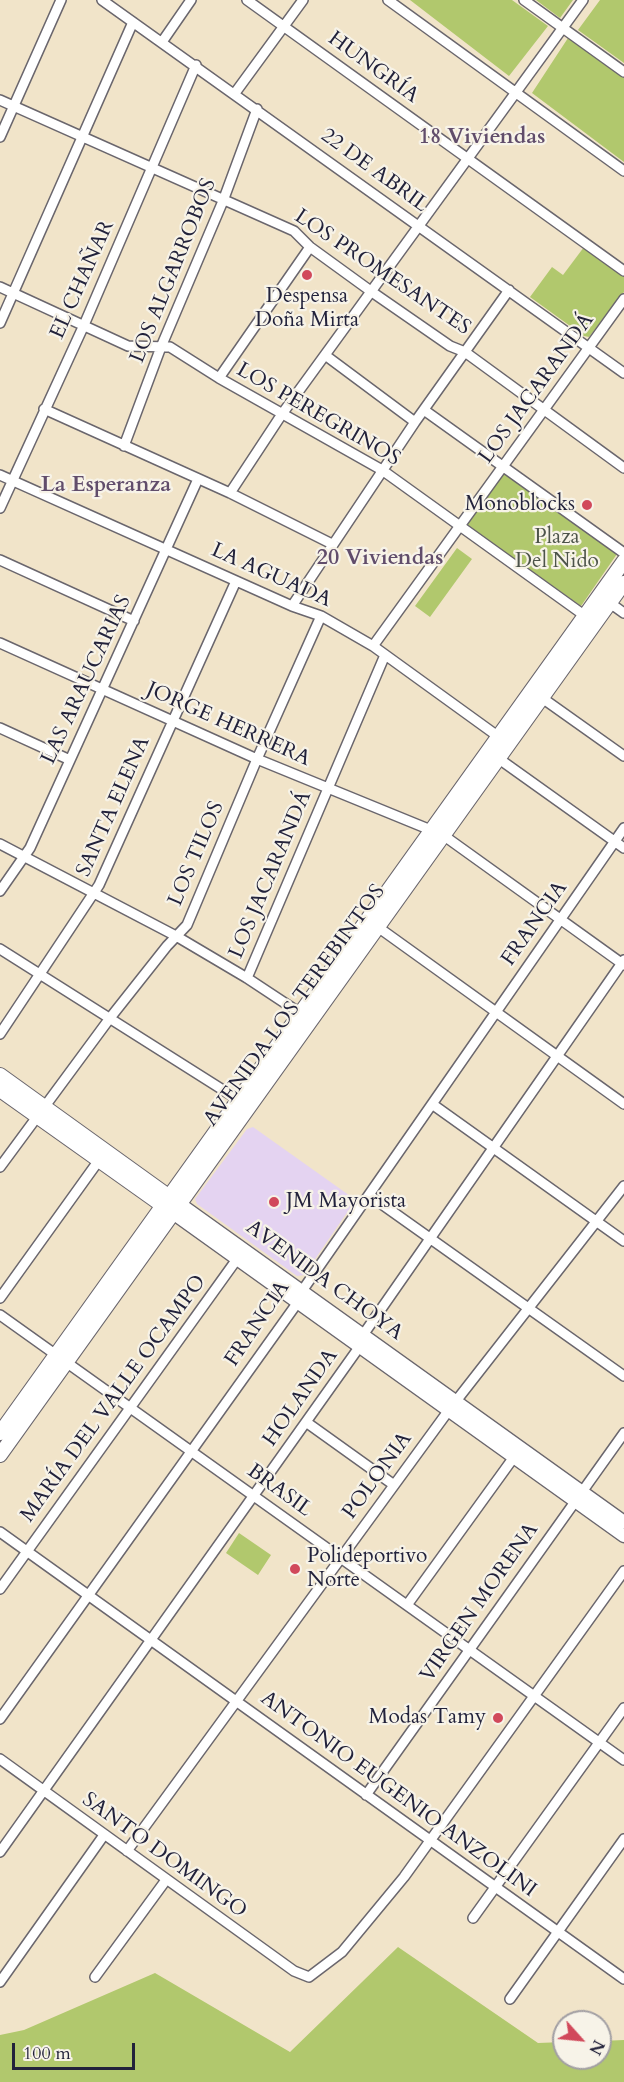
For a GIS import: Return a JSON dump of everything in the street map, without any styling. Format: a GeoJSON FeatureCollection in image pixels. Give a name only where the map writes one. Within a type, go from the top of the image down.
{"type":"FeatureCollection","features":[{"type":"Feature","properties":{"kind":"main road","name":"AVENIDA LOS TEREBINTOS"},"geometry":{"type":"LineString","coordinates":[[0,1433],[61,1358],[537,694],[590,619],[624,561]]}},
{"type":"Feature","properties":{"kind":"main road","name":"AVENIDA LOS TEREBINTOS"},"geometry":{"type":"LineString","coordinates":[[590,619],[610,603],[624,582]]}},
{"type":"Feature","properties":{"kind":"main road","name":"AVENIDA CHOYA"},"geometry":{"type":"LineString","coordinates":[[0,1075],[40,1111],[171,1205]]}},
{"type":"Feature","properties":{"kind":"main road","name":"AVENIDA CHOYA"},"geometry":{"type":"LineString","coordinates":[[0,1090],[40,1111]]}},
{"type":"Feature","properties":{"kind":"main road","name":"AVENIDA LOS TEREBINTOS"},"geometry":{"type":"LineString","coordinates":[[0,1455],[61,1358]]}},
{"type":"Feature","properties":{"kind":"street"},"geometry":{"type":"LineString","coordinates":[[0,137],[61,0]]}},
{"type":"Feature","properties":{"kind":"street","name":"22 DE ABRIL"},"geometry":{"type":"LineString","coordinates":[[102,0],[624,373]]}},
{"type":"Feature","properties":{"kind":"street"},"geometry":{"type":"LineString","coordinates":[[162,42],[191,0]]}},
{"type":"Feature","properties":{"kind":"street","name":"HUNGRÍA"},"geometry":{"type":"LineString","coordinates":[[247,0],[624,271]]}},
{"type":"Feature","properties":{"kind":"street"},"geometry":{"type":"LineString","coordinates":[[235,93],[303,0]]}},
{"type":"Feature","properties":{"kind":"street"},"geometry":{"type":"LineString","coordinates":[[388,0],[624,171]]}},
{"type":"Feature","properties":{"kind":"street"},"geometry":{"type":"LineString","coordinates":[[524,0],[624,72]]}},
{"type":"Feature","properties":{"kind":"street"},"geometry":{"type":"LineString","coordinates":[[230,493],[282,414],[583,0]]}},
{"type":"Feature","properties":{"kind":"street"},"geometry":{"type":"LineString","coordinates":[[0,323],[133,22]]}},
{"type":"Feature","properties":{"kind":"street","name":"EL CHAÑAR"},"geometry":{"type":"LineString","coordinates":[[0,508],[84,325],[196,65]]}},
{"type":"Feature","properties":{"kind":"street","name":"LOS PROMESANTES"},"geometry":{"type":"LineString","coordinates":[[0,100],[294,231],[310,247],[372,292],[450,346],[465,352],[624,468]]}},
{"type":"Feature","properties":{"kind":"street","name":"LOS ALGARROBOS"},"geometry":{"type":"LineString","coordinates":[[124,447],[161,346],[223,201],[257,109]]}},
{"type":"Feature","properties":{"kind":"street"},"geometry":{"type":"LineString","coordinates":[[219,378],[310,247]]}},
{"type":"Feature","properties":{"kind":"street","name":"LOS PEREGRINOS"},"geometry":{"type":"LineString","coordinates":[[0,287],[128,346],[171,347],[219,378],[382,470],[590,619]]}},
{"type":"Feature","properties":{"kind":"street"},"geometry":{"type":"LineString","coordinates":[[292,606],[382,470],[509,290]]}},
{"type":"Feature","properties":{"kind":"street","name":"LOS JACARANDÁ"},"geometry":{"type":"LineString","coordinates":[[373,646],[624,298]]}},
{"type":"Feature","properties":{"kind":"street"},"geometry":{"type":"LineString","coordinates":[[326,355],[416,422]]}},
{"type":"Feature","properties":{"kind":"street"},"geometry":{"type":"LineString","coordinates":[[44,409],[230,493],[332,544]]}},
{"type":"Feature","properties":{"kind":"street"},"geometry":{"type":"LineString","coordinates":[[424,410],[624,553]]}},
{"type":"Feature","properties":{"kind":"street","name":"LA AGUADA"},"geometry":{"type":"LineString","coordinates":[[0,475],[292,606],[321,616],[373,646],[503,740]]}},
{"type":"Feature","properties":{"kind":"street","name":"LAS ARAUCARIAS"},"geometry":{"type":"LineString","coordinates":[[0,891],[30,849],[198,479]]}},
{"type":"Feature","properties":{"kind":"street"},"geometry":{"type":"LineString","coordinates":[[0,560],[134,621]]}},
{"type":"Feature","properties":{"kind":"street","name":"SANTA ELENA"},"geometry":{"type":"LineString","coordinates":[[0,1034],[94,894],[236,581]]}},
{"type":"Feature","properties":{"kind":"street"},"geometry":{"type":"LineString","coordinates":[[610,603],[624,613]]}},
{"type":"Feature","properties":{"kind":"street","name":"LOS TILOS"},"geometry":{"type":"LineString","coordinates":[[0,1167],[110,1018],[176,936],[187,926],[256,759],[321,616]]}},
{"type":"Feature","properties":{"kind":"street","name":"JORGE HERRERA"},"geometry":{"type":"LineString","coordinates":[[0,643],[256,759],[437,833],[623,962]]}},
{"type":"Feature","properties":{"kind":"street","name":"LOS JACARANDÁ"},"geometry":{"type":"LineString","coordinates":[[247,978],[385,655]]}},
{"type":"Feature","properties":{"kind":"street"},"geometry":{"type":"LineString","coordinates":[[537,694],[624,756]]}},
{"type":"Feature","properties":{"kind":"street"},"geometry":{"type":"LineString","coordinates":[[0,728],[70,760]]}},
{"type":"Feature","properties":{"kind":"street"},"geometry":{"type":"LineString","coordinates":[[493,755],[624,848]]}},
{"type":"Feature","properties":{"kind":"street","name":"FRANCIA"},"geometry":{"type":"LineString","coordinates":[[0,1719],[300,1297],[624,828]]}},
{"type":"Feature","properties":{"kind":"street"},"geometry":{"type":"LineString","coordinates":[[0,844],[176,936],[247,978],[305,1017]]}},
{"type":"Feature","properties":{"kind":"street"},"geometry":{"type":"LineString","coordinates":[[373,923],[624,1104]]}},
{"type":"Feature","properties":{"kind":"street"},"geometry":{"type":"LineString","coordinates":[[0,949],[243,1104]]}},
{"type":"Feature","properties":{"kind":"street","name":"HOLANDA"},"geometry":{"type":"LineString","coordinates":[[0,1852],[306,1422],[430,1238],[623,962]]}},
{"type":"Feature","properties":{"kind":"street"},"geometry":{"type":"LineString","coordinates":[[432,1104],[624,1241]]}},
{"type":"Feature","properties":{"kind":"street"},"geometry":{"type":"LineString","coordinates":[[0,1298],[102,1155]]}},
{"type":"Feature","properties":{"kind":"street","name":"POLONIA"},"geometry":{"type":"LineString","coordinates":[[127,1851],[453,1406],[624,1186]]}},
{"type":"Feature","properties":{"kind":"street"},"geometry":{"type":"LineString","coordinates":[[369,1195],[624,1376]]}},
{"type":"Feature","properties":{"kind":"street","name":"AVENIDA CHOYA"},"geometry":{"type":"LineString","coordinates":[[171,1205],[237,1259],[300,1297]]}},
{"type":"Feature","properties":{"kind":"street","name":"AVENIDA CHOYA"},"geometry":{"type":"LineString","coordinates":[[171,1205],[579,1496],[624,1536]]}},
{"type":"Feature","properties":{"kind":"street","name":"MARÍA DEL VALLE OCAMPO"},"geometry":{"type":"LineString","coordinates":[[0,1589],[237,1259]]}},
{"type":"Feature","properties":{"kind":"street","name":"BRASIL"},"geometry":{"type":"LineString","coordinates":[[0,1315],[624,1760]]}},
{"type":"Feature","properties":{"kind":"street","name":"AVENIDA CHOYA"},"geometry":{"type":"LineString","coordinates":[[453,1406],[514,1457],[624,1522]]}},
{"type":"Feature","properties":{"kind":"street"},"geometry":{"type":"LineString","coordinates":[[306,1422],[394,1485]]}},
{"type":"Feature","properties":{"kind":"street","name":"VIRGEN MORENA"},"geometry":{"type":"LineString","coordinates":[[366,1795],[624,1433]]}},
{"type":"Feature","properties":{"kind":"street"},"geometry":{"type":"LineString","coordinates":[[407,1605],[514,1457]]}},
{"type":"Feature","properties":{"kind":"street","name":"ANTONIO EUGENIO ANZOLINI"},"geometry":{"type":"LineString","coordinates":[[0,1532],[624,1978]]}},
{"type":"Feature","properties":{"kind":"street"},"geometry":{"type":"LineString","coordinates":[[430,1841],[624,1571]]}},
{"type":"Feature","properties":{"kind":"street"},"geometry":{"type":"LineString","coordinates":[[473,1918],[624,1708]]}},
{"type":"Feature","properties":{"kind":"street","name":"SANTO DOMINGO"},"geometry":{"type":"LineString","coordinates":[[0,1759],[294,1971],[309,1977],[342,1952],[430,1841]]}},
{"type":"Feature","properties":{"kind":"street"},"geometry":{"type":"LineString","coordinates":[[0,1982],[104,1835]]}},
{"type":"Feature","properties":{"kind":"street"},"geometry":{"type":"LineString","coordinates":[[510,1999],[624,1839]]}},
{"type":"Feature","properties":{"kind":"street"},"geometry":{"type":"LineString","coordinates":[[95,1977],[166,1880]]}},
{"type":"Feature","properties":{"kind":"shaded area","name":"JM Mayorista"},"geometry":{"type":"Polygon","coordinates":[[[253,1127],[353,1198],[353,1204],[304,1275],[297,1276],[197,1204],[195,1199],[247,1129],[253,1127]]]}},
{"type":"Feature","properties":{"kind":"green space"},"geometry":{"type":"Polygon","coordinates":[[[410,0],[512,0],[548,26],[509,76],[410,0]]]}},
{"type":"Feature","properties":{"kind":"green space"},"geometry":{"type":"Polygon","coordinates":[[[536,0],[573,0],[560,18],[536,0]]]}},
{"type":"Feature","properties":{"kind":"green space"},"geometry":{"type":"Polygon","coordinates":[[[600,0],[624,0],[624,63],[578,30],[600,0]]]}},
{"type":"Feature","properties":{"kind":"green space"},"geometry":{"type":"Polygon","coordinates":[[[568,38],[624,78],[624,162],[532,93],[568,38]]]}},
{"type":"Feature","properties":{"kind":"green space"},"geometry":{"type":"Polygon","coordinates":[[[584,247],[624,276],[624,292],[589,337],[584,336],[530,297],[552,267],[563,275],[584,247]]]}},
{"type":"Feature","properties":{"kind":"green space","name":"Plaza Del Nido"},"geometry":{"type":"Polygon","coordinates":[[[502,472],[617,554],[581,606],[465,524],[502,472]]]}},
{"type":"Feature","properties":{"kind":"green space"},"geometry":{"type":"Polygon","coordinates":[[[457,548],[472,559],[430,617],[415,606],[457,548]]]}},
{"type":"Feature","properties":{"kind":"green space"},"geometry":{"type":"Polygon","coordinates":[[[239,1533],[271,1555],[258,1575],[226,1553],[239,1533]]]}},
{"type":"Feature","properties":{"kind":"green space"},"geometry":{"type":"Polygon","coordinates":[[[398,1947],[538,2043],[552,2042],[552,2070],[612,2070],[612,2040],[624,2040],[624,2082],[0,2082],[0,2035],[24,2030],[155,1973],[290,2052],[398,1947]]]}},
{"type":"Feature","properties":{"kind":"place","name":"Despensa Doña Mirta"},"geometry":{"type":"Point","coordinates":[307,275]}},
{"type":"Feature","properties":{"kind":"place","name":"Monoblocks"},"geometry":{"type":"Point","coordinates":[587,505]}},
{"type":"Feature","properties":{"kind":"place","name":"JM Mayorista"},"geometry":{"type":"Point","coordinates":[274,1202]}},
{"type":"Feature","properties":{"kind":"place","name":"Polideportivo Norte"},"geometry":{"type":"Point","coordinates":[295,1569]}},
{"type":"Feature","properties":{"kind":"place","name":"Modas Tamy"},"geometry":{"type":"Point","coordinates":[498,1718]}},
{"type":"Feature","properties":{"kind":"district","name":"18 Viviendas"},"geometry":{"type":"Point","coordinates":[482,138]}},
{"type":"Feature","properties":{"kind":"district","name":"La Esperanza"},"geometry":{"type":"Point","coordinates":[106,486]}},
{"type":"Feature","properties":{"kind":"district","name":"20 Viviendas"},"geometry":{"type":"Point","coordinates":[380,559]}}]}
